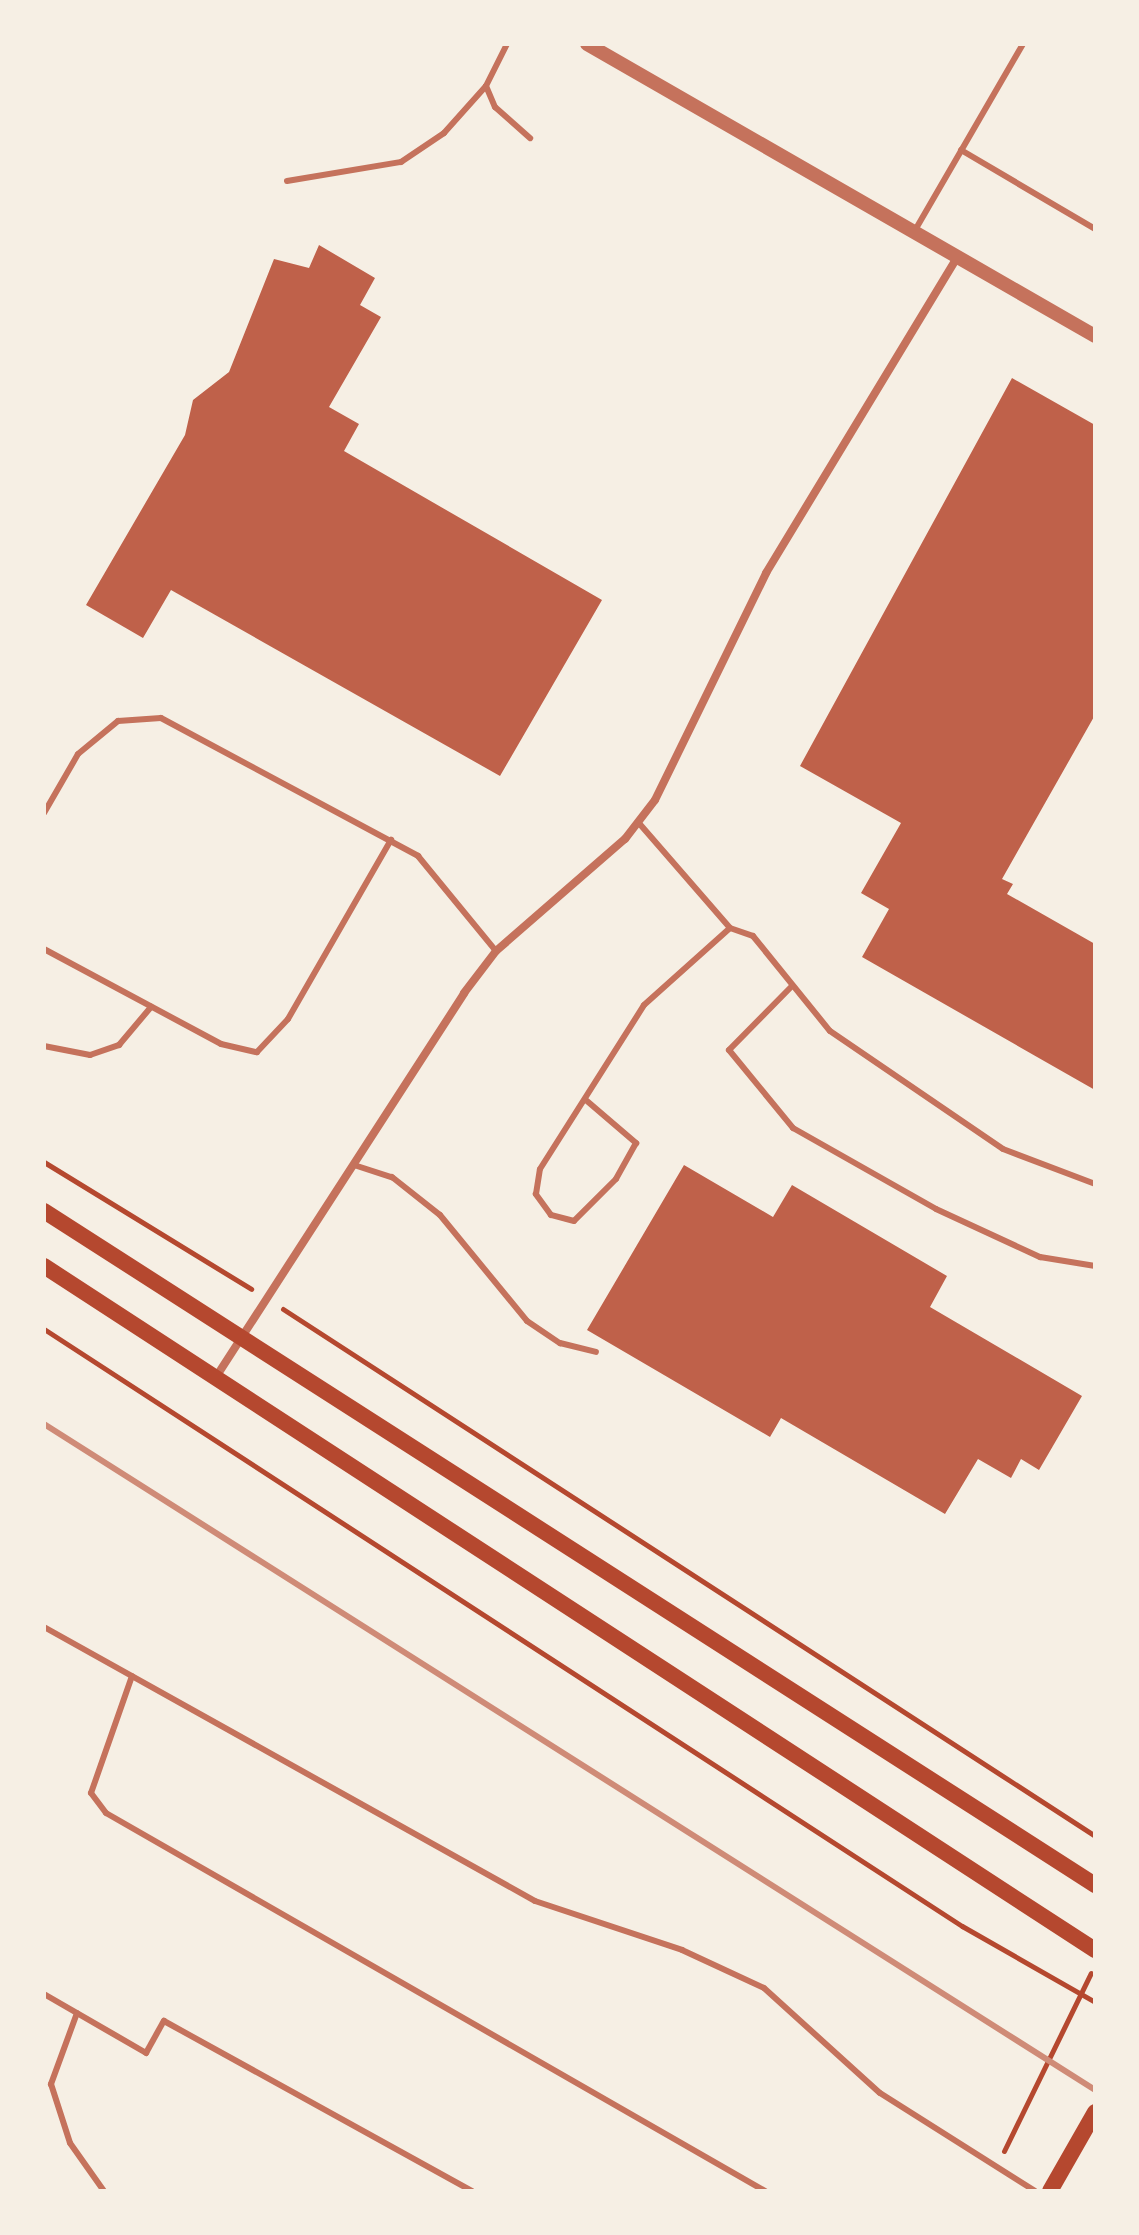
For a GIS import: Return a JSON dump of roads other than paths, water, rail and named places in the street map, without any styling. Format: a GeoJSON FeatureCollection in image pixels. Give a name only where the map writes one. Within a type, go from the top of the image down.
{"type":"FeatureCollection","features":[{"type":"Feature","properties":{"kind":"main road"},"geometry":{"type":"LineString","coordinates":[[44,1211],[1095,1885]]}},
{"type":"Feature","properties":{"kind":"main road"},"geometry":{"type":"LineString","coordinates":[[44,1266],[1095,1950]]}},
{"type":"Feature","properties":{"kind":"main road"},"geometry":{"type":"LineString","coordinates":[[1050,2191],[1095,2112]]}},
{"type":"Feature","properties":{"kind":"street"},"geometry":{"type":"LineString","coordinates":[[587,44],[1095,336]]}},
{"type":"Feature","properties":{"kind":"street"},"geometry":{"type":"LineString","coordinates":[[216,1377],[265,1297],[496,951],[638,822],[766,573],[957,257]]}},
{"type":"Feature","properties":{"kind":"lane"},"geometry":{"type":"LineString","coordinates":[[287,181],[401,162],[444,133],[486,86],[507,44]]}},
{"type":"Feature","properties":{"kind":"lane"},"geometry":{"type":"LineString","coordinates":[[914,232],[1023,44]]}},
{"type":"Feature","properties":{"kind":"lane"},"geometry":{"type":"LineString","coordinates":[[486,86],[495,107],[530,138]]}},
{"type":"Feature","properties":{"kind":"lane"},"geometry":{"type":"LineString","coordinates":[[961,150],[1095,229]]}},
{"type":"Feature","properties":{"kind":"lane"},"geometry":{"type":"LineString","coordinates":[[44,813],[78,754],[118,721],[161,718],[200,734],[418,856],[496,951]]}},
{"type":"Feature","properties":{"kind":"lane"},"geometry":{"type":"LineString","coordinates":[[638,822],[730,928],[753,936],[830,1031],[1003,1149],[1095,1184]]}},
{"type":"Feature","properties":{"kind":"lane"},"geometry":{"type":"LineString","coordinates":[[44,949],[221,1044],[257,1052],[288,1019],[391,840]]}},
{"type":"Feature","properties":{"kind":"lane"},"geometry":{"type":"LineString","coordinates":[[587,1101],[636,1143],[616,1179],[574,1221],[551,1215],[536,1194],[540,1169],[587,1101],[644,1005],[730,928]]}},
{"type":"Feature","properties":{"kind":"lane"},"geometry":{"type":"LineString","coordinates":[[792,986],[729,1050],[793,1128],[1014,1245],[1095,1266]]}},
{"type":"Feature","properties":{"kind":"lane"},"geometry":{"type":"LineString","coordinates":[[44,1046],[90,1055],[119,1045],[151,1007]]}},
{"type":"Feature","properties":{"kind":"lane"},"geometry":{"type":"LineString","coordinates":[[354,1165],[392,1177],[440,1215],[527,1321],[560,1343],[596,1352]]}},
{"type":"Feature","properties":{"kind":"lane"},"geometry":{"type":"LineString","coordinates":[[44,1627],[535,1901],[682,1950],[764,1988],[880,2093],[1035,2191]]}},
{"type":"Feature","properties":{"kind":"lane"},"geometry":{"type":"LineString","coordinates":[[132,1676],[91,1793],[106,1813],[765,2191]]}},
{"type":"Feature","properties":{"kind":"lane"},"geometry":{"type":"LineString","coordinates":[[44,1994],[146,2053],[164,2021],[472,2191]]}},
{"type":"Feature","properties":{"kind":"lane"},"geometry":{"type":"LineString","coordinates":[[77,2013],[51,2084],[70,2143],[104,2191]]}},
{"type":"Feature","properties":{"kind":"railway"},"geometry":{"type":"LineString","coordinates":[[44,1424],[1095,2090]]}}]}
